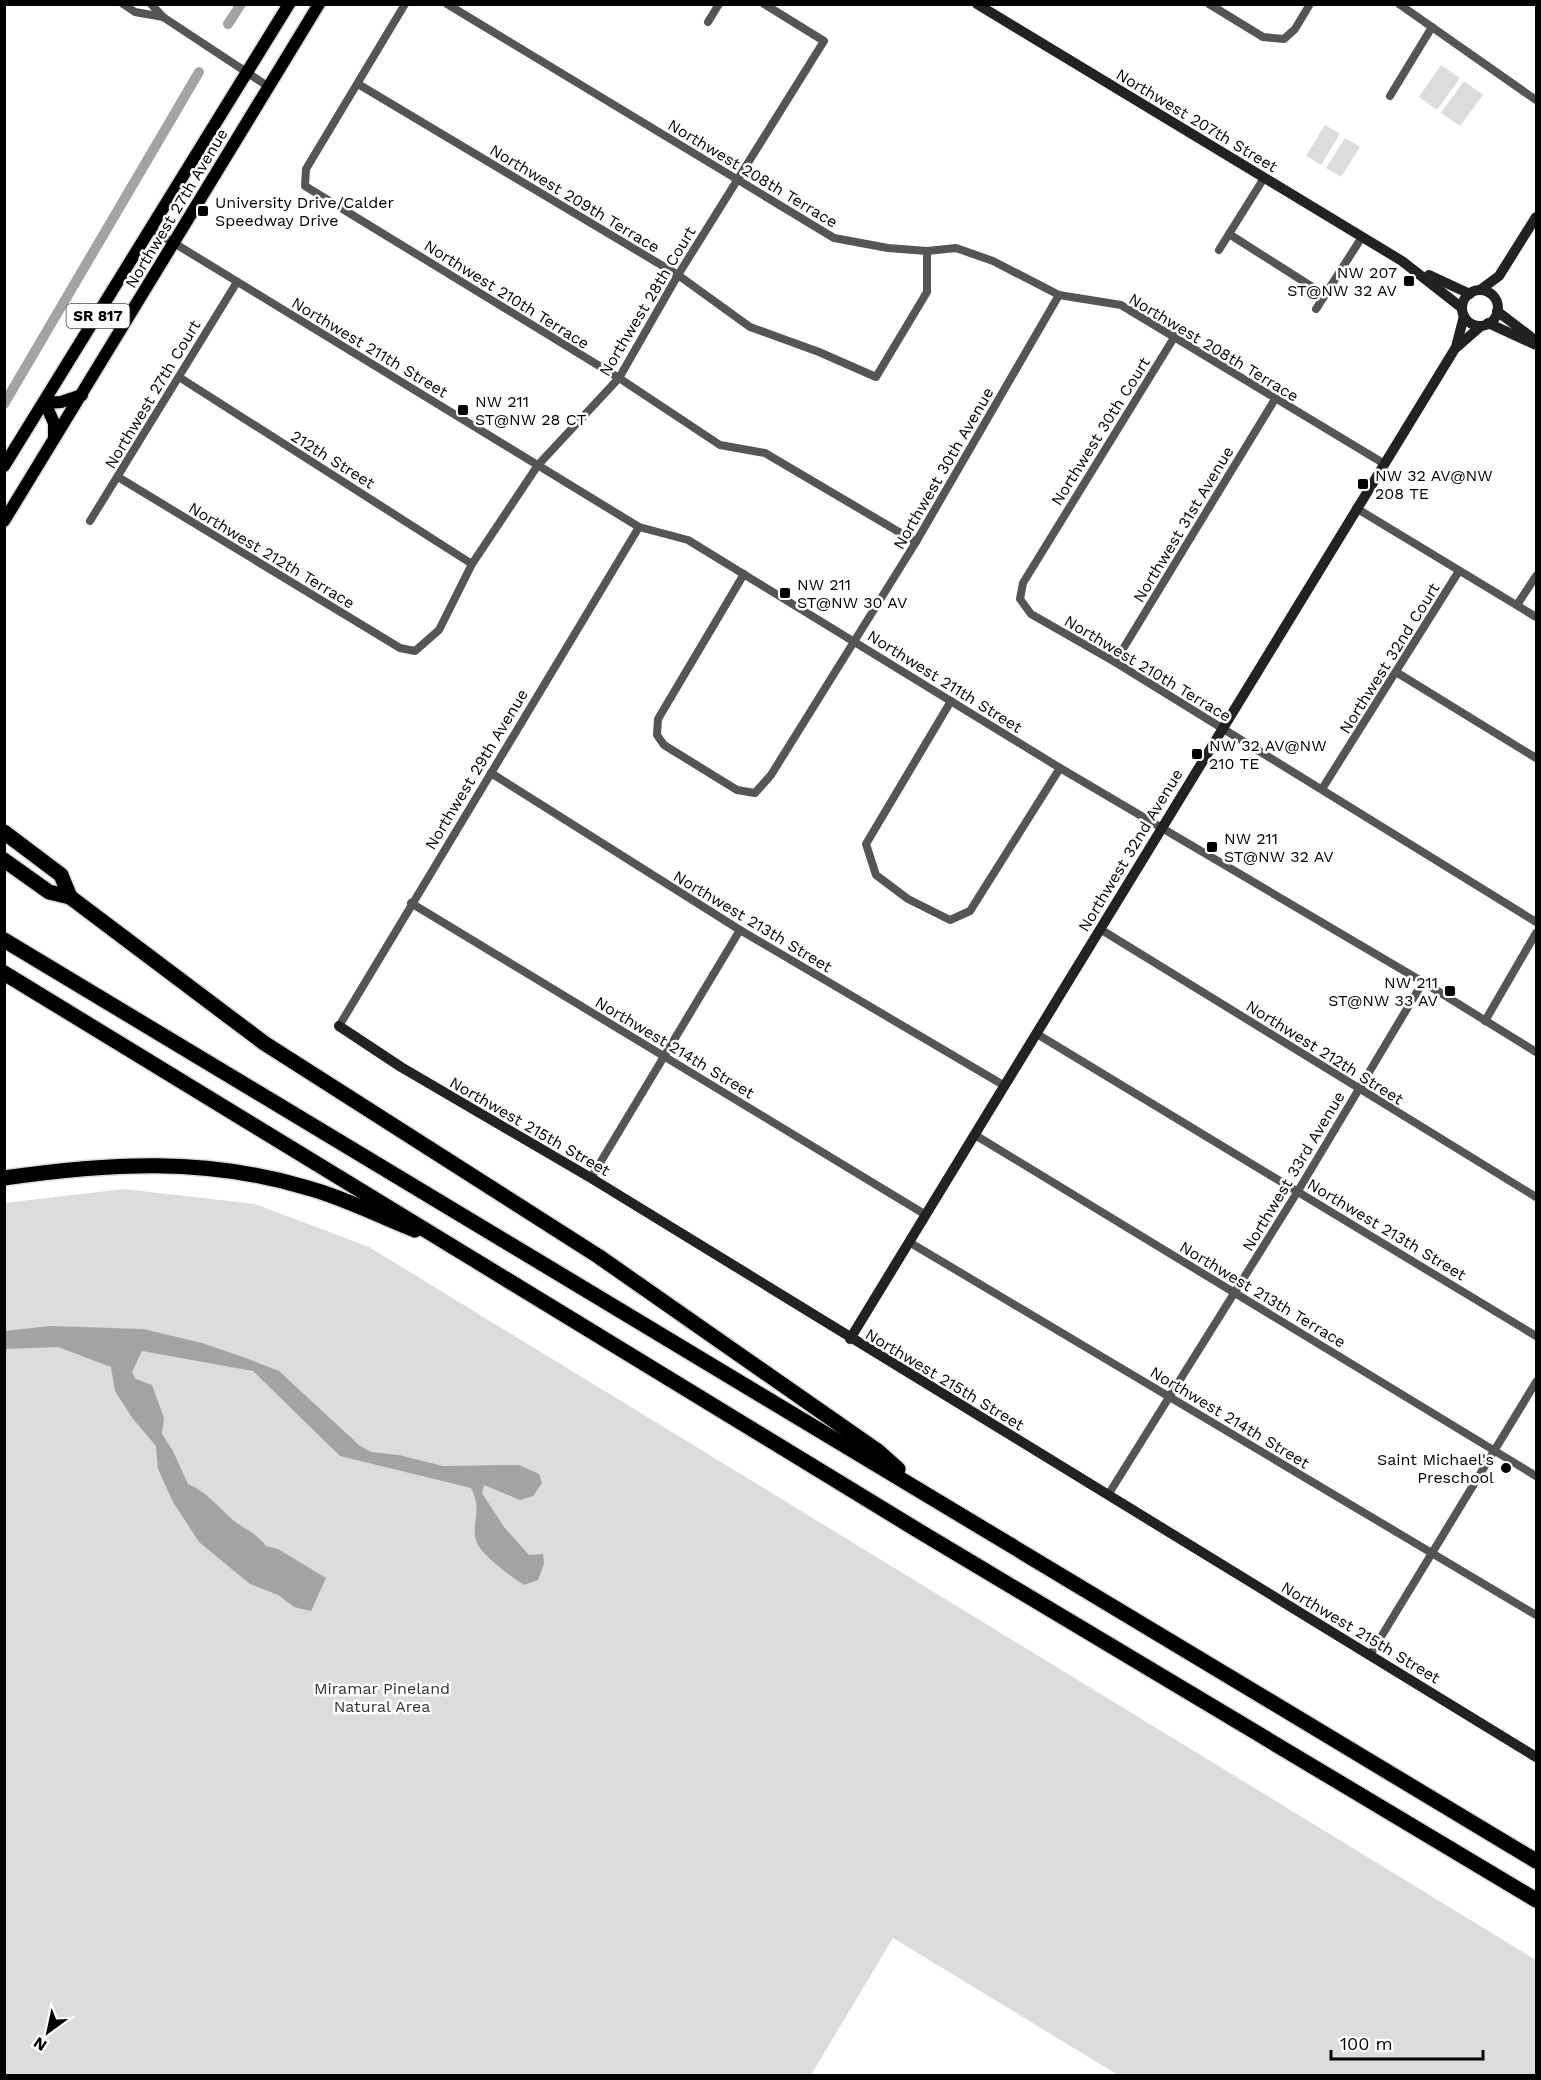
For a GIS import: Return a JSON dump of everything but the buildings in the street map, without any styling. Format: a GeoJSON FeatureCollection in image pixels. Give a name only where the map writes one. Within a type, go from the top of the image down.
{"type":"FeatureCollection","features":[{"type":"Feature","properties":{"kind":"highway"},"geometry":{"type":"LineString","coordinates":[[4,832],[61,875],[70,897]]}},
{"type":"Feature","properties":{"kind":"highway"},"geometry":{"type":"LineString","coordinates":[[4,860],[49,892],[70,897],[204,1000],[294,1064],[505,1195],[692,1320],[879,1452],[917,1488]]}},
{"type":"Feature","properties":{"kind":"highway"},"geometry":{"type":"LineString","coordinates":[[4,940],[1536,1861]]}},
{"type":"Feature","properties":{"kind":"highway"},"geometry":{"type":"LineString","coordinates":[[4,973],[904,1521],[1536,1899]]}},
{"type":"Feature","properties":{"kind":"highway"},"geometry":{"type":"LineString","coordinates":[[4,1178],[116,1165],[154,1164],[220,1169],[270,1177],[309,1188],[448,1243]]}},
{"type":"Feature","properties":{"kind":"main road","name":"Northwest 27th Avenue"},"geometry":{"type":"LineString","coordinates":[[4,466],[248,74],[289,4]]}},
{"type":"Feature","properties":{"kind":"main road","name":"Northwest 27th Avenue"},"geometry":{"type":"LineString","coordinates":[[4,521],[319,4]]}},
{"type":"Feature","properties":{"kind":"main road"},"geometry":{"type":"LineString","coordinates":[[54,439],[54,423],[45,403],[61,402],[82,394]]}},
{"type":"Feature","properties":{"kind":"street"},"geometry":{"type":"LineString","coordinates":[[123,4],[135,12],[163,17]]}},
{"type":"Feature","properties":{"kind":"street"},"geometry":{"type":"LineString","coordinates":[[151,4],[163,17],[269,87]]}},
{"type":"Feature","properties":{"kind":"street"},"geometry":{"type":"LineString","coordinates":[[358,84],[405,4]]}},
{"type":"Feature","properties":{"kind":"street","name":"Northwest 208th Terrace"},"geometry":{"type":"LineString","coordinates":[[447,4],[607,103],[739,179],[779,207],[834,238],[888,248],[927,251],[956,248],[993,261],[1059,295],[1121,305],[1383,463]]}},
{"type":"Feature","properties":{"kind":"street"},"geometry":{"type":"LineString","coordinates":[[708,22],[719,4]]}},
{"type":"Feature","properties":{"kind":"street","name":"Northwest 28th Court"},"geometry":{"type":"LineString","coordinates":[[415,651],[440,630],[472,564],[538,465],[619,378],[678,275],[824,41],[764,4]]}},
{"type":"Feature","properties":{"kind":"street","name":"Northwest 207th Street"},"geometry":{"type":"LineString","coordinates":[[977,4],[1402,261],[1475,292]]}},
{"type":"Feature","properties":{"kind":"street"},"geometry":{"type":"LineString","coordinates":[[1209,4],[1263,37],[1284,39],[1295,29],[1310,4]]}},
{"type":"Feature","properties":{"kind":"street"},"geometry":{"type":"LineString","coordinates":[[1399,4],[1536,100]]}},
{"type":"Feature","properties":{"kind":"street"},"geometry":{"type":"LineString","coordinates":[[1390,96],[1432,27]]}},
{"type":"Feature","properties":{"kind":"street","name":"Northwest 210th Terrace"},"geometry":{"type":"LineString","coordinates":[[358,84],[306,169],[305,186],[619,378],[720,445],[765,453],[916,542]]}},
{"type":"Feature","properties":{"kind":"street","name":"Northwest 209th Terrace"},"geometry":{"type":"LineString","coordinates":[[358,84],[678,275],[750,327],[819,352],[876,377],[927,292],[927,251]]}},
{"type":"Feature","properties":{"kind":"street"},"geometry":{"type":"LineString","coordinates":[[1218,250],[1264,178]]}},
{"type":"Feature","properties":{"kind":"street"},"geometry":{"type":"LineString","coordinates":[[1536,217],[1499,276],[1475,292],[1463,312],[1471,323],[1485,325],[1536,342]]}},
{"type":"Feature","properties":{"kind":"street","name":"Northwest 211th Street"},"geometry":{"type":"LineString","coordinates":[[151,229],[639,527],[688,540],[1060,768],[1423,982],[1536,1052]]}},
{"type":"Feature","properties":{"kind":"street"},"geometry":{"type":"LineString","coordinates":[[1229,234],[1325,295]]}},
{"type":"Feature","properties":{"kind":"street"},"geometry":{"type":"LineString","coordinates":[[1316,309],[1362,237]]}},
{"type":"Feature","properties":{"kind":"street","name":"Northwest 207th Street"},"geometry":{"type":"LineString","coordinates":[[1402,261],[1463,312]]}},
{"type":"Feature","properties":{"kind":"street"},"geometry":{"type":"LineString","coordinates":[[1485,325],[1497,306],[1499,276]]}},
{"type":"Feature","properties":{"kind":"street","name":"Northwest 27th Court"},"geometry":{"type":"LineString","coordinates":[[90,521],[237,282]]}},
{"type":"Feature","properties":{"kind":"street"},"geometry":{"type":"LineString","coordinates":[[1475,292],[1490,294],[1497,306],[1536,342]]}},
{"type":"Feature","properties":{"kind":"street","name":"Northwest 30th Avenue"},"geometry":{"type":"LineString","coordinates":[[744,574],[658,719],[657,735],[664,745],[737,790],[754,793],[771,775],[916,542],[1059,295]]}},
{"type":"Feature","properties":{"kind":"street","name":"Northwest 32nd Avenue"},"geometry":{"type":"LineString","coordinates":[[1456,347],[1463,312]]}},
{"type":"Feature","properties":{"kind":"street","name":"Northwest 32nd Avenue"},"geometry":{"type":"LineString","coordinates":[[850,1339],[1383,463],[1456,347],[1485,325]]}},
{"type":"Feature","properties":{"kind":"street","name":"Northwest 30th Court"},"geometry":{"type":"LineString","coordinates":[[1048,542],[1175,336]]}},
{"type":"Feature","properties":{"kind":"street","name":"212th Street"},"geometry":{"type":"LineString","coordinates":[[178,377],[472,564]]}},
{"type":"Feature","properties":{"kind":"street","name":"Northwest 31st Avenue"},"geometry":{"type":"LineString","coordinates":[[1115,662],[1275,399]]}},
{"type":"Feature","properties":{"kind":"street","name":"Northwest 212th Terrace"},"geometry":{"type":"LineString","coordinates":[[117,477],[400,648],[415,651]]}},
{"type":"Feature","properties":{"kind":"street"},"geometry":{"type":"LineString","coordinates":[[1356,508],[1536,617]]}},
{"type":"Feature","properties":{"kind":"street","name":"Northwest 29th Avenue"},"geometry":{"type":"LineString","coordinates":[[339,1026],[639,527]]}},
{"type":"Feature","properties":{"kind":"street","name":"Northwest 210th Terrace"},"geometry":{"type":"LineString","coordinates":[[1048,542],[1023,584],[1020,599],[1031,614],[1115,662],[1536,922]]}},
{"type":"Feature","properties":{"kind":"street","name":"Northwest 32nd Court"},"geometry":{"type":"LineString","coordinates":[[1322,789],[1459,571]]}},
{"type":"Feature","properties":{"kind":"street"},"geometry":{"type":"LineString","coordinates":[[1517,605],[1536,576]]}},
{"type":"Feature","properties":{"kind":"street"},"geometry":{"type":"LineString","coordinates":[[1396,672],[1536,758]]}},
{"type":"Feature","properties":{"kind":"street"},"geometry":{"type":"LineString","coordinates":[[951,700],[866,844],[876,875],[908,899],[950,920],[970,911],[1060,768]]}},
{"type":"Feature","properties":{"kind":"street","name":"Northwest 213th Street"},"geometry":{"type":"LineString","coordinates":[[490,773],[740,930],[1005,1086]]}},
{"type":"Feature","properties":{"kind":"street","name":"Northwest 214th Street"},"geometry":{"type":"LineString","coordinates":[[411,903],[926,1215]]}},
{"type":"Feature","properties":{"kind":"street","name":"Northwest 212th Street"},"geometry":{"type":"LineString","coordinates":[[1100,929],[1536,1197]]}},
{"type":"Feature","properties":{"kind":"street"},"geometry":{"type":"LineString","coordinates":[[591,1178],[740,930]]}},
{"type":"Feature","properties":{"kind":"street"},"geometry":{"type":"LineString","coordinates":[[1485,1021],[1536,933]]}},
{"type":"Feature","properties":{"kind":"street","name":"Northwest 33rd Avenue"},"geometry":{"type":"LineString","coordinates":[[1108,1495],[1298,1191],[1423,982]]}},
{"type":"Feature","properties":{"kind":"street","name":"Northwest 215th Street"},"geometry":{"type":"LineString","coordinates":[[339,1026],[401,1067],[591,1178],[850,1339],[1536,1757]]}},
{"type":"Feature","properties":{"kind":"street","name":"Northwest 213th Street"},"geometry":{"type":"LineString","coordinates":[[1037,1034],[1536,1336]]}},
{"type":"Feature","properties":{"kind":"street","name":"Northwest 213th Terrace"},"geometry":{"type":"LineString","coordinates":[[975,1135],[1536,1476]]}},
{"type":"Feature","properties":{"kind":"street","name":"Northwest 214th Street"},"geometry":{"type":"LineString","coordinates":[[909,1242],[1432,1551],[1536,1615]]}},
{"type":"Feature","properties":{"kind":"street"},"geometry":{"type":"LineString","coordinates":[[1370,1655],[1536,1382]]}},
{"type":"Feature","properties":{"kind":"green space"},"geometry":{"type":"Polygon","coordinates":[[[1441,65],[1460,78],[1437,110],[1419,97],[1441,65]]]}},
{"type":"Feature","properties":{"kind":"green space"},"geometry":{"type":"Polygon","coordinates":[[[1464,81],[1483,95],[1460,126],[1441,113],[1464,81]]]}},
{"type":"Feature","properties":{"kind":"green space"},"geometry":{"type":"Polygon","coordinates":[[[1325,125],[1340,134],[1321,165],[1306,156],[1325,125]]]}},
{"type":"Feature","properties":{"kind":"green space"},"geometry":{"type":"Polygon","coordinates":[[[1345,138],[1360,147],[1341,177],[1326,168],[1345,138]]]}},
{"type":"Feature","properties":{"kind":"green space","name":"Miramar Pineland Natural Area"},"geometry":{"type":"Polygon","coordinates":[[[124,1189],[255,1204],[369,1247],[1536,1960],[1536,2075],[1118,2075],[893,1938],[811,2075],[5,2075],[5,1203],[124,1189]]]}},
{"type":"Feature","properties":{"kind":"shaded area"},"geometry":{"type":"Polygon","coordinates":[[[50,1326],[143,1329],[202,1343],[279,1371],[359,1445],[371,1452],[399,1455],[443,1466],[519,1465],[539,1474],[542,1483],[533,1496],[520,1500],[484,1485],[482,1493],[504,1527],[529,1555],[543,1554],[544,1564],[538,1580],[524,1585],[497,1565],[478,1546],[475,1534],[477,1510],[471,1488],[340,1456],[253,1371],[142,1351],[132,1372],[136,1379],[152,1385],[164,1418],[162,1434],[173,1451],[188,1484],[207,1495],[233,1520],[255,1535],[266,1546],[278,1549],[326,1578],[311,1611],[294,1607],[278,1595],[250,1584],[199,1542],[173,1502],[158,1469],[156,1446],[133,1419],[115,1391],[111,1367],[58,1347],[5,1349],[5,1331],[50,1326]]]}},
{"type":"Feature","properties":{"kind":"waterway"},"geometry":{"type":"LineString","coordinates":[[228,24],[241,4]]}},
{"type":"Feature","properties":{"kind":"waterway"},"geometry":{"type":"LineString","coordinates":[[4,404],[199,72]]}},
{"type":"Feature","properties":{"kind":"place","name":"University Drive/Calder Speedway Drive"},"geometry":{"type":"Point","coordinates":[203,211]}},
{"type":"Feature","properties":{"kind":"place","name":"NW 207 ST@NW 32 AV"},"geometry":{"type":"Point","coordinates":[1409,281]}},
{"type":"Feature","properties":{"kind":"place","name":"NW 211 ST@NW 28 CT"},"geometry":{"type":"Point","coordinates":[463,410]}},
{"type":"Feature","properties":{"kind":"place","name":"NW 32 AV@NW 208 TE"},"geometry":{"type":"Point","coordinates":[1363,484]}},
{"type":"Feature","properties":{"kind":"place","name":"NW 211 ST@NW 30 AV"},"geometry":{"type":"Point","coordinates":[785,593]}},
{"type":"Feature","properties":{"kind":"place","name":"NW 32 AV@NW 210 TE"},"geometry":{"type":"Point","coordinates":[1197,754]}},
{"type":"Feature","properties":{"kind":"place","name":"NW 211 ST@NW 32 AV"},"geometry":{"type":"Point","coordinates":[1212,847]}},
{"type":"Feature","properties":{"kind":"place","name":"NW 211 ST@NW 33 AV"},"geometry":{"type":"Point","coordinates":[1450,991]}},
{"type":"Feature","properties":{"kind":"place","name":"Saint Michael's Preschool"},"geometry":{"type":"Point","coordinates":[1506,1468]}}]}
